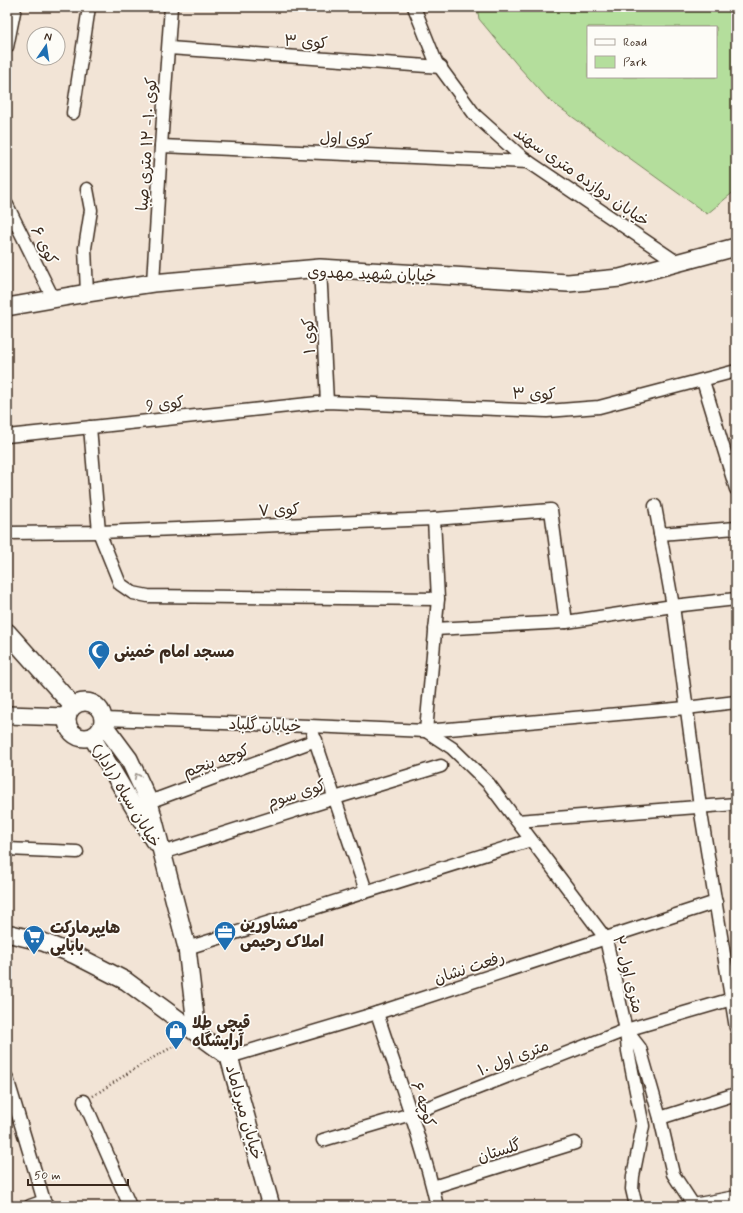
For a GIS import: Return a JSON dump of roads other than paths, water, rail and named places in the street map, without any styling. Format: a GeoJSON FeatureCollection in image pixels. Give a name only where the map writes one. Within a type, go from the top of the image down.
{"type":"FeatureCollection","features":[{"type":"Feature","properties":{"kind":"street"},"geometry":{"type":"LineString","coordinates":[[72,112],[89,7]]}},
{"type":"Feature","properties":{"kind":"street","name":"کوی ۱۰- ۱۲ متری صبا"},"geometry":{"type":"LineString","coordinates":[[153,283],[161,146],[172,7]]}},
{"type":"Feature","properties":{"kind":"street","name":"خیابان دوازده متری سهند"},"geometry":{"type":"LineString","coordinates":[[414,7],[436,62],[475,115],[529,162],[678,263]]}},
{"type":"Feature","properties":{"kind":"street"},"geometry":{"type":"LineString","coordinates":[[7,47],[12,11]]}},
{"type":"Feature","properties":{"kind":"street","name":"کوی ۳"},"geometry":{"type":"LineString","coordinates":[[169,48],[441,67]]}},
{"type":"Feature","properties":{"kind":"street","name":"کوی اول"},"geometry":{"type":"LineString","coordinates":[[161,146],[529,162]]}},
{"type":"Feature","properties":{"kind":"street"},"geometry":{"type":"LineString","coordinates":[[87,189],[92,210],[85,248],[87,293]]}},
{"type":"Feature","properties":{"kind":"street","name":"کوی ۶"},"geometry":{"type":"LineString","coordinates":[[7,205],[54,300]]}},
{"type":"Feature","properties":{"kind":"street","name":"خیابان شهید مهدوی"},"geometry":{"type":"LineString","coordinates":[[7,307],[153,283],[320,268],[568,283],[620,278],[736,247]]}},
{"type":"Feature","properties":{"kind":"street","name":"کوی ۱"},"geometry":{"type":"LineString","coordinates":[[320,268],[327,402]]}},
{"type":"Feature","properties":{"kind":"street","name":"کوی ۳"},"geometry":{"type":"LineString","coordinates":[[327,402],[547,411],[599,407],[703,381],[736,371]]}},
{"type":"Feature","properties":{"kind":"street"},"geometry":{"type":"LineString","coordinates":[[703,381],[736,489]]}},
{"type":"Feature","properties":{"kind":"street","name":"کوی 9"},"geometry":{"type":"LineString","coordinates":[[7,436],[327,402]]}},
{"type":"Feature","properties":{"kind":"street"},"geometry":{"type":"LineString","coordinates":[[90,427],[99,532],[120,584],[133,593],[148,596],[438,599]]}},
{"type":"Feature","properties":{"kind":"street"},"geometry":{"type":"LineString","coordinates":[[655,506],[673,606],[700,807],[736,1028]]}},
{"type":"Feature","properties":{"kind":"street","name":"کوی ۷"},"geometry":{"type":"LineString","coordinates":[[7,533],[99,532],[434,520],[552,510],[566,622]]}},
{"type":"Feature","properties":{"kind":"street"},"geometry":{"type":"LineString","coordinates":[[426,731],[438,599],[434,520]]}},
{"type":"Feature","properties":{"kind":"street"},"geometry":{"type":"LineString","coordinates":[[660,534],[736,528]]}},
{"type":"Feature","properties":{"kind":"street"},"geometry":{"type":"LineString","coordinates":[[435,629],[566,622],[673,606],[736,599]]}},
{"type":"Feature","properties":{"kind":"street"},"geometry":{"type":"LineString","coordinates":[[7,632],[70,712]]}},
{"type":"Feature","properties":{"kind":"street"},"geometry":{"type":"LineString","coordinates":[[80,702],[88,702],[96,706],[101,712],[99,727],[85,739],[77,737],[71,732],[67,725],[70,712],[80,702]]}},
{"type":"Feature","properties":{"kind":"street","name":"خیابان گلباد"},"geometry":{"type":"LineString","coordinates":[[99,727],[310,726],[426,731],[686,708],[736,702]]}},
{"type":"Feature","properties":{"kind":"street"},"geometry":{"type":"LineString","coordinates":[[7,715],[70,712]]}},
{"type":"Feature","properties":{"kind":"street"},"geometry":{"type":"LineString","coordinates":[[310,726],[366,891]]}},
{"type":"Feature","properties":{"kind":"street","name":"خیابان سپاه (رادار)"},"geometry":{"type":"LineString","coordinates":[[99,727],[129,759],[149,802],[187,948],[197,1033]]}},
{"type":"Feature","properties":{"kind":"street","name":"خیابان سپاه (رادار)"},"geometry":{"type":"LineString","coordinates":[[99,727],[112,769],[135,810],[162,852]]}},
{"type":"Feature","properties":{"kind":"street","name":"۲۰ متری اول"},"geometry":{"type":"LineString","coordinates":[[426,731],[452,748],[489,784],[606,939],[626,1030],[640,1048],[660,1118],[673,1174],[693,1206]]}},
{"type":"Feature","properties":{"kind":"street","name":"کوچه پنجم"},"geometry":{"type":"LineString","coordinates":[[149,802],[316,740]]}},
{"type":"Feature","properties":{"kind":"street","name":"کوی سوم"},"geometry":{"type":"LineString","coordinates":[[162,852],[441,766]]}},
{"type":"Feature","properties":{"kind":"street"},"geometry":{"type":"LineString","coordinates":[[517,821],[736,804]]}},
{"type":"Feature","properties":{"kind":"street"},"geometry":{"type":"LineString","coordinates":[[187,948],[531,840]]}},
{"type":"Feature","properties":{"kind":"street"},"geometry":{"type":"LineString","coordinates":[[7,849],[77,852]]}},
{"type":"Feature","properties":{"kind":"street","name":"رفعت نشان"},"geometry":{"type":"LineString","coordinates":[[229,1057],[377,1014],[716,902]]}},
{"type":"Feature","properties":{"kind":"street","name":"خیابان میرداماد"},"geometry":{"type":"LineString","coordinates":[[7,934],[43,942],[75,955],[126,981],[229,1057],[271,1206]]}},
{"type":"Feature","properties":{"kind":"street","name":"۱۰ متری اول"},"geometry":{"type":"LineString","coordinates":[[323,1140],[411,1114],[626,1030],[732,999]]}},
{"type":"Feature","properties":{"kind":"street","name":"کوچه ۶"},"geometry":{"type":"LineString","coordinates":[[377,1014],[411,1114],[433,1187],[437,1206]]}},
{"type":"Feature","properties":{"kind":"street"},"geometry":{"type":"LineString","coordinates":[[626,1030],[628,1051],[643,1126],[633,1176],[632,1190],[636,1206]]}},
{"type":"Feature","properties":{"kind":"street"},"geometry":{"type":"LineString","coordinates":[[7,1078],[46,1203],[30,1206]]}},
{"type":"Feature","properties":{"kind":"street"},"geometry":{"type":"LineString","coordinates":[[660,1118],[736,1094]]}},
{"type":"Feature","properties":{"kind":"street"},"geometry":{"type":"LineString","coordinates":[[84,1101],[130,1206]]}},
{"type":"Feature","properties":{"kind":"street","name":"گلستان"},"geometry":{"type":"LineString","coordinates":[[433,1187],[576,1143]]}},
{"type":"Feature","properties":{"kind":"street"},"geometry":{"type":"LineString","coordinates":[[693,1206],[736,1197]]}},
{"type":"Feature","properties":{"kind":"place","name":"مسجد امام خمینی"},"geometry":{"type":"Point","coordinates":[99,670]}},
{"type":"Feature","properties":{"kind":"place","name":"مشاورین املاک رحیمی"},"geometry":{"type":"Point","coordinates":[225,952]}},
{"type":"Feature","properties":{"kind":"place","name":"هایپرمارکت بابایی"},"geometry":{"type":"Point","coordinates":[34,956]}},
{"type":"Feature","properties":{"kind":"place","name":"قیچی طلا آرایشگاه"},"geometry":{"type":"Point","coordinates":[176,1050]}}]}
